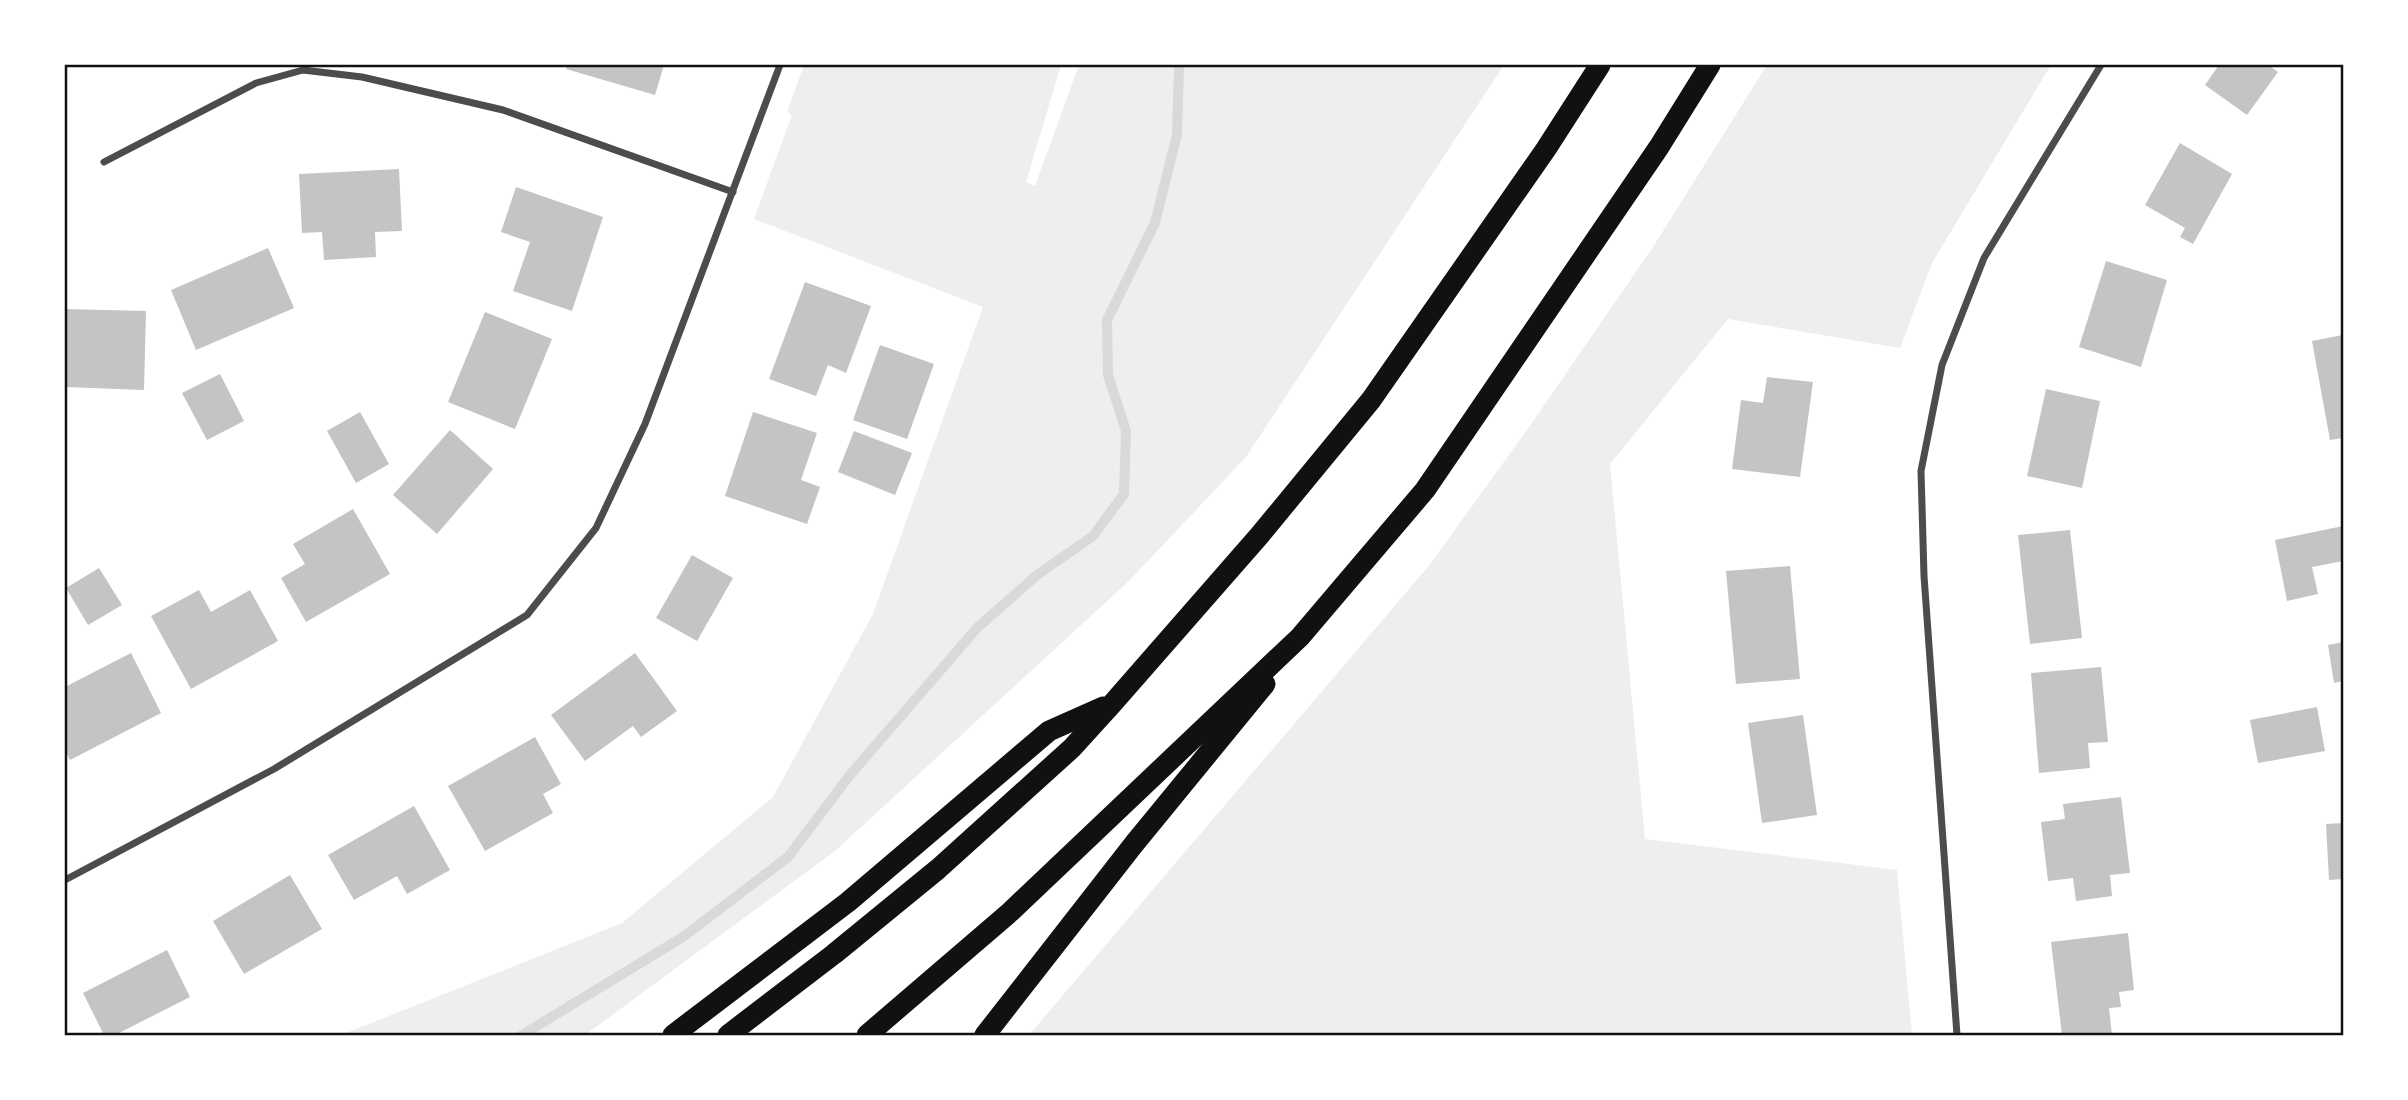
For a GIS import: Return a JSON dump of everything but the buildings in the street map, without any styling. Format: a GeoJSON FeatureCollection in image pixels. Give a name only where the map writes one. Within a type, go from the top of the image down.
{"type":"FeatureCollection","features":[{"type":"Feature","properties":{"kind":"highway"},"geometry":{"type":"LineString","coordinates":[[728,1035],[834,954],[938,869],[1072,748],[1112,704],[1259,537],[1371,400],[1546,149],[1600,65]]}},
{"type":"Feature","properties":{"kind":"highway"},"geometry":{"type":"LineString","coordinates":[[985,1035],[1134,844],[1244,712],[1300,637],[1425,490],[1659,147],[1710,65]]}},
{"type":"Feature","properties":{"kind":"highway"},"geometry":{"type":"LineString","coordinates":[[867,1035],[1008,914],[1300,637]]}},
{"type":"Feature","properties":{"kind":"highway"},"geometry":{"type":"LineString","coordinates":[[673,1035],[848,902],[1049,731],[1112,704]]}},
{"type":"Feature","properties":{"kind":"street"},"geometry":{"type":"LineString","coordinates":[[65,880],[274,769],[527,615],[596,528],[645,424],[780,65]]}},
{"type":"Feature","properties":{"kind":"street"},"geometry":{"type":"LineString","coordinates":[[1957,1035],[1924,576],[1921,471],[1942,365],[1984,258],[2101,65]]}},
{"type":"Feature","properties":{"kind":"street"},"geometry":{"type":"LineString","coordinates":[[104,162],[256,83],[303,70],[362,77],[503,110],[733,192]]}},
{"type":"Feature","properties":{"kind":"shaded area"},"geometry":{"type":"Polygon","coordinates":[[[804,65],[1061,65],[1026,182],[1035,186],[1079,65],[1504,65],[1246,457],[1129,581],[835,851],[585,1035],[341,1035],[622,923],[773,797],[873,614],[983,307],[754,219],[792,115],[787,112],[804,65]]]}},
{"type":"Feature","properties":{"kind":"shaded area"},"geometry":{"type":"Polygon","coordinates":[[[1767,65],[2051,65],[1932,263],[1900,348],[1728,319],[1610,464],[1645,839],[1897,870],[1912,1035],[1029,1035],[1432,562],[1653,247],[1767,65]]]}},
{"type":"Feature","properties":{"kind":"waterway"},"geometry":{"type":"LineString","coordinates":[[522,1035],[683,937],[788,857],[850,775],[977,628],[1037,575],[1093,536],[1124,494],[1126,431],[1108,375],[1107,320],[1155,223],[1177,135],[1179,65]]}}]}
